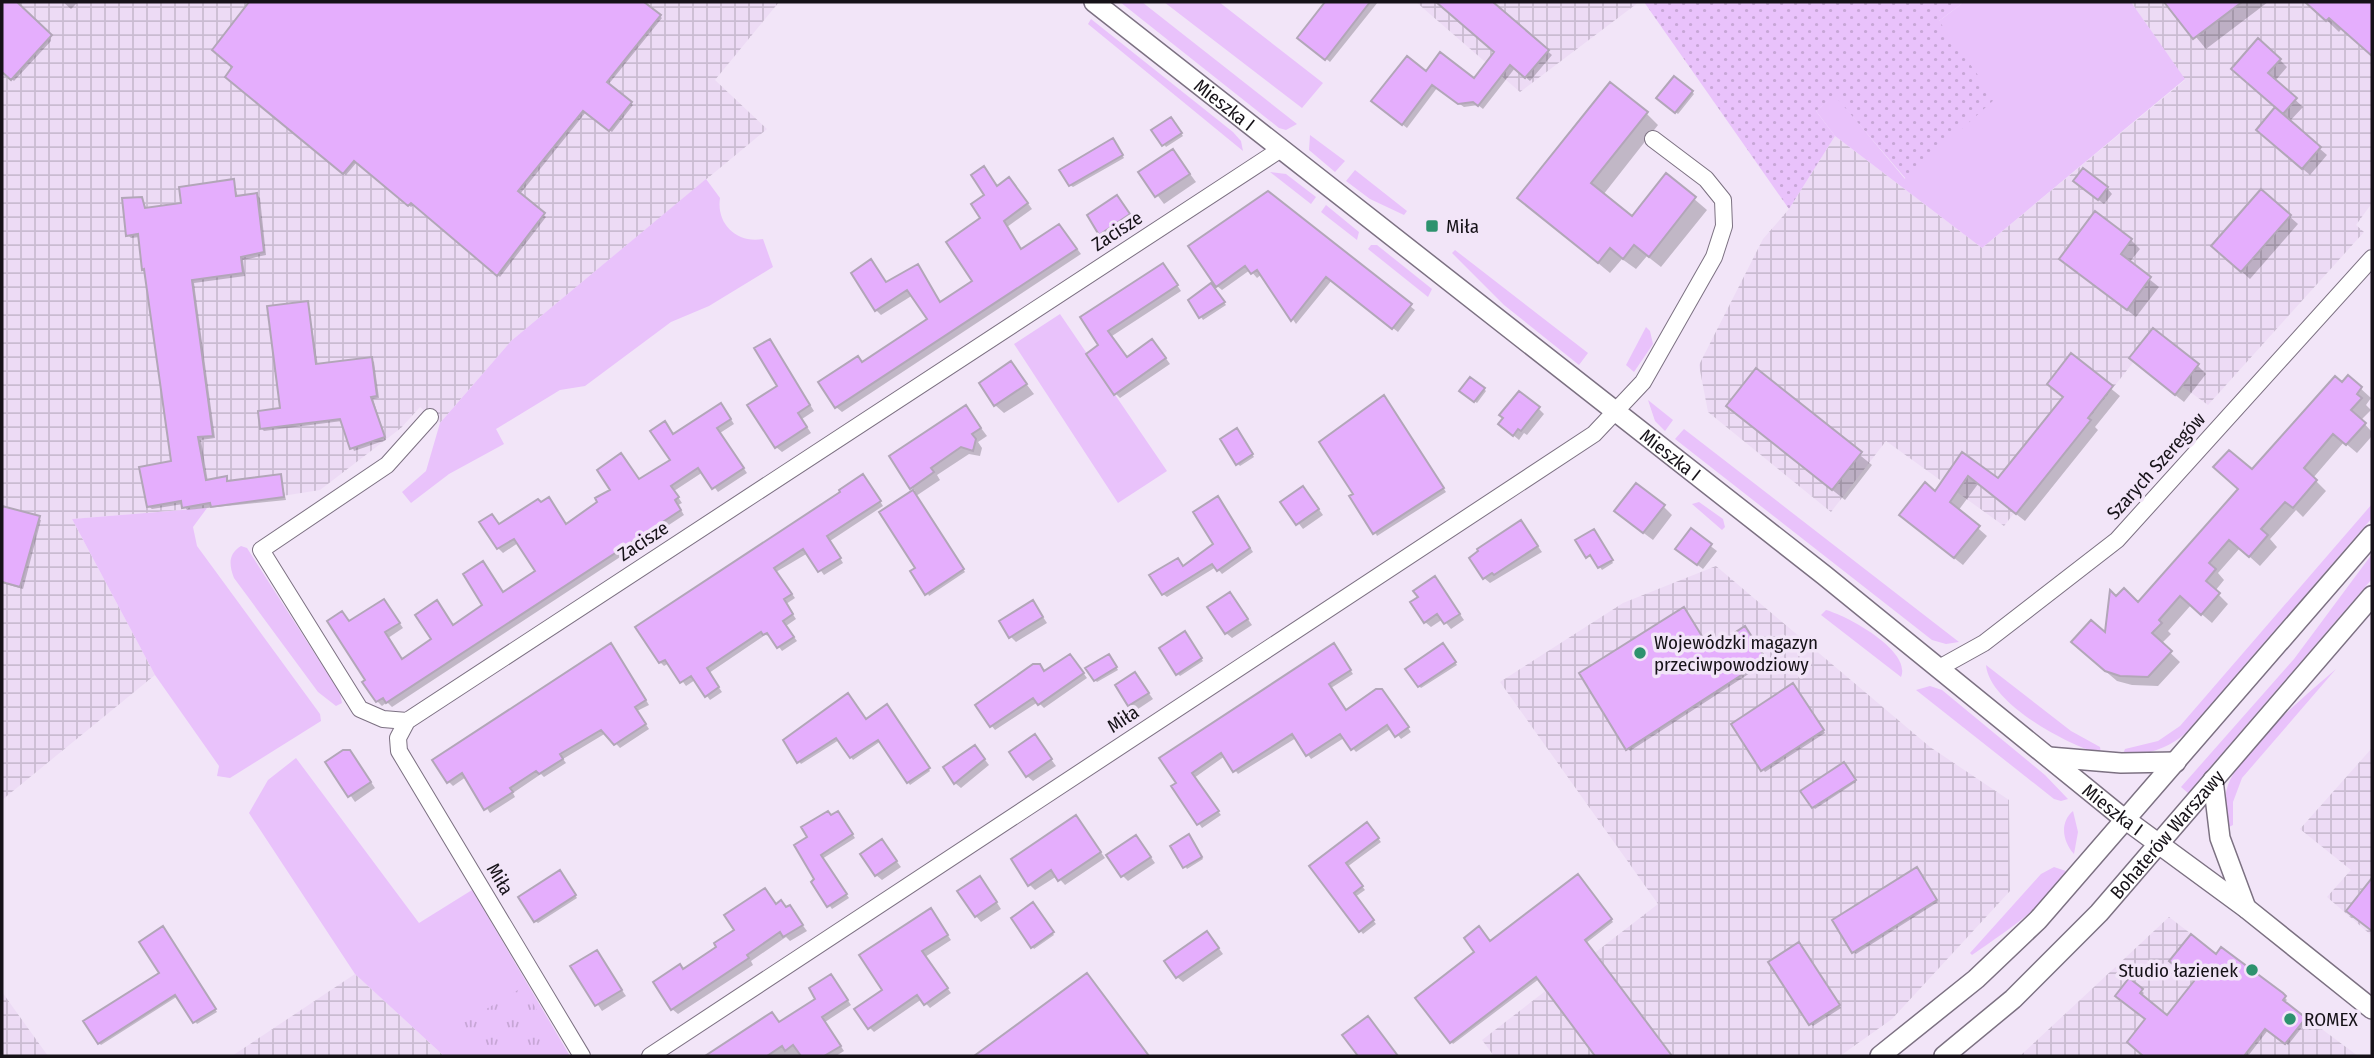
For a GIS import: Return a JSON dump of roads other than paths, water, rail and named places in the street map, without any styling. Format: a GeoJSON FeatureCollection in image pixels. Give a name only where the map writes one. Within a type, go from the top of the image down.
{"type":"FeatureCollection","features":[{"type":"Feature","properties":{"kind":"street","name":"Mieszka I"},"geometry":{"type":"LineString","coordinates":[[1094,2],[1939,668],[2126,820],[2246,908],[2372,1009]]}},
{"type":"Feature","properties":{"kind":"street","name":"Miła"},"geometry":{"type":"LineString","coordinates":[[650,1056],[1583,442],[1616,414],[1643,382],[1714,257],[1724,226],[1723,200],[1706,179],[1653,139]]}},
{"type":"Feature","properties":{"kind":"street","name":"Zacisze"},"geometry":{"type":"LineString","coordinates":[[407,721],[1281,149]]}},
{"type":"Feature","properties":{"kind":"street","name":"Szarych Szeregów"},"geometry":{"type":"LineString","coordinates":[[1939,668],[1984,643],[2117,540],[2372,257]]}},
{"type":"Feature","properties":{"kind":"street"},"geometry":{"type":"LineString","coordinates":[[407,721],[383,719],[360,709],[261,550],[387,465],[430,417]]}},
{"type":"Feature","properties":{"kind":"street","name":"Bohaterów Warszawy"},"geometry":{"type":"LineString","coordinates":[[1880,1056],[1976,979],[2021,937],[2126,820],[2372,535]]}},
{"type":"Feature","properties":{"kind":"street","name":"Bohaterów Warszawy"},"geometry":{"type":"LineString","coordinates":[[1944,1056],[2013,999],[2061,954],[2372,596]]}},
{"type":"Feature","properties":{"kind":"street","name":"Miła"},"geometry":{"type":"LineString","coordinates":[[407,721],[398,738],[399,751],[582,1056]]}},
{"type":"Feature","properties":{"kind":"street","name":"Bohaterów Warszawy"},"geometry":{"type":"LineString","coordinates":[[2049,757],[2122,763],[2176,762]]}},
{"type":"Feature","properties":{"kind":"street"},"geometry":{"type":"LineString","coordinates":[[2213,780],[2220,838],[2246,908]]}},
{"type":"Feature","properties":{"kind":"place","name":"Miła"},"geometry":{"type":"Point","coordinates":[1432,226]}},
{"type":"Feature","properties":{"kind":"place","name":"Wojewódzki magazyn przeciwpowodziowy"},"geometry":{"type":"Point","coordinates":[1640,653]}},
{"type":"Feature","properties":{"kind":"place","name":"Studio łazienek"},"geometry":{"type":"Point","coordinates":[2252,970]}},
{"type":"Feature","properties":{"kind":"place","name":"ROMEX"},"geometry":{"type":"Point","coordinates":[2290,1019]}}]}
